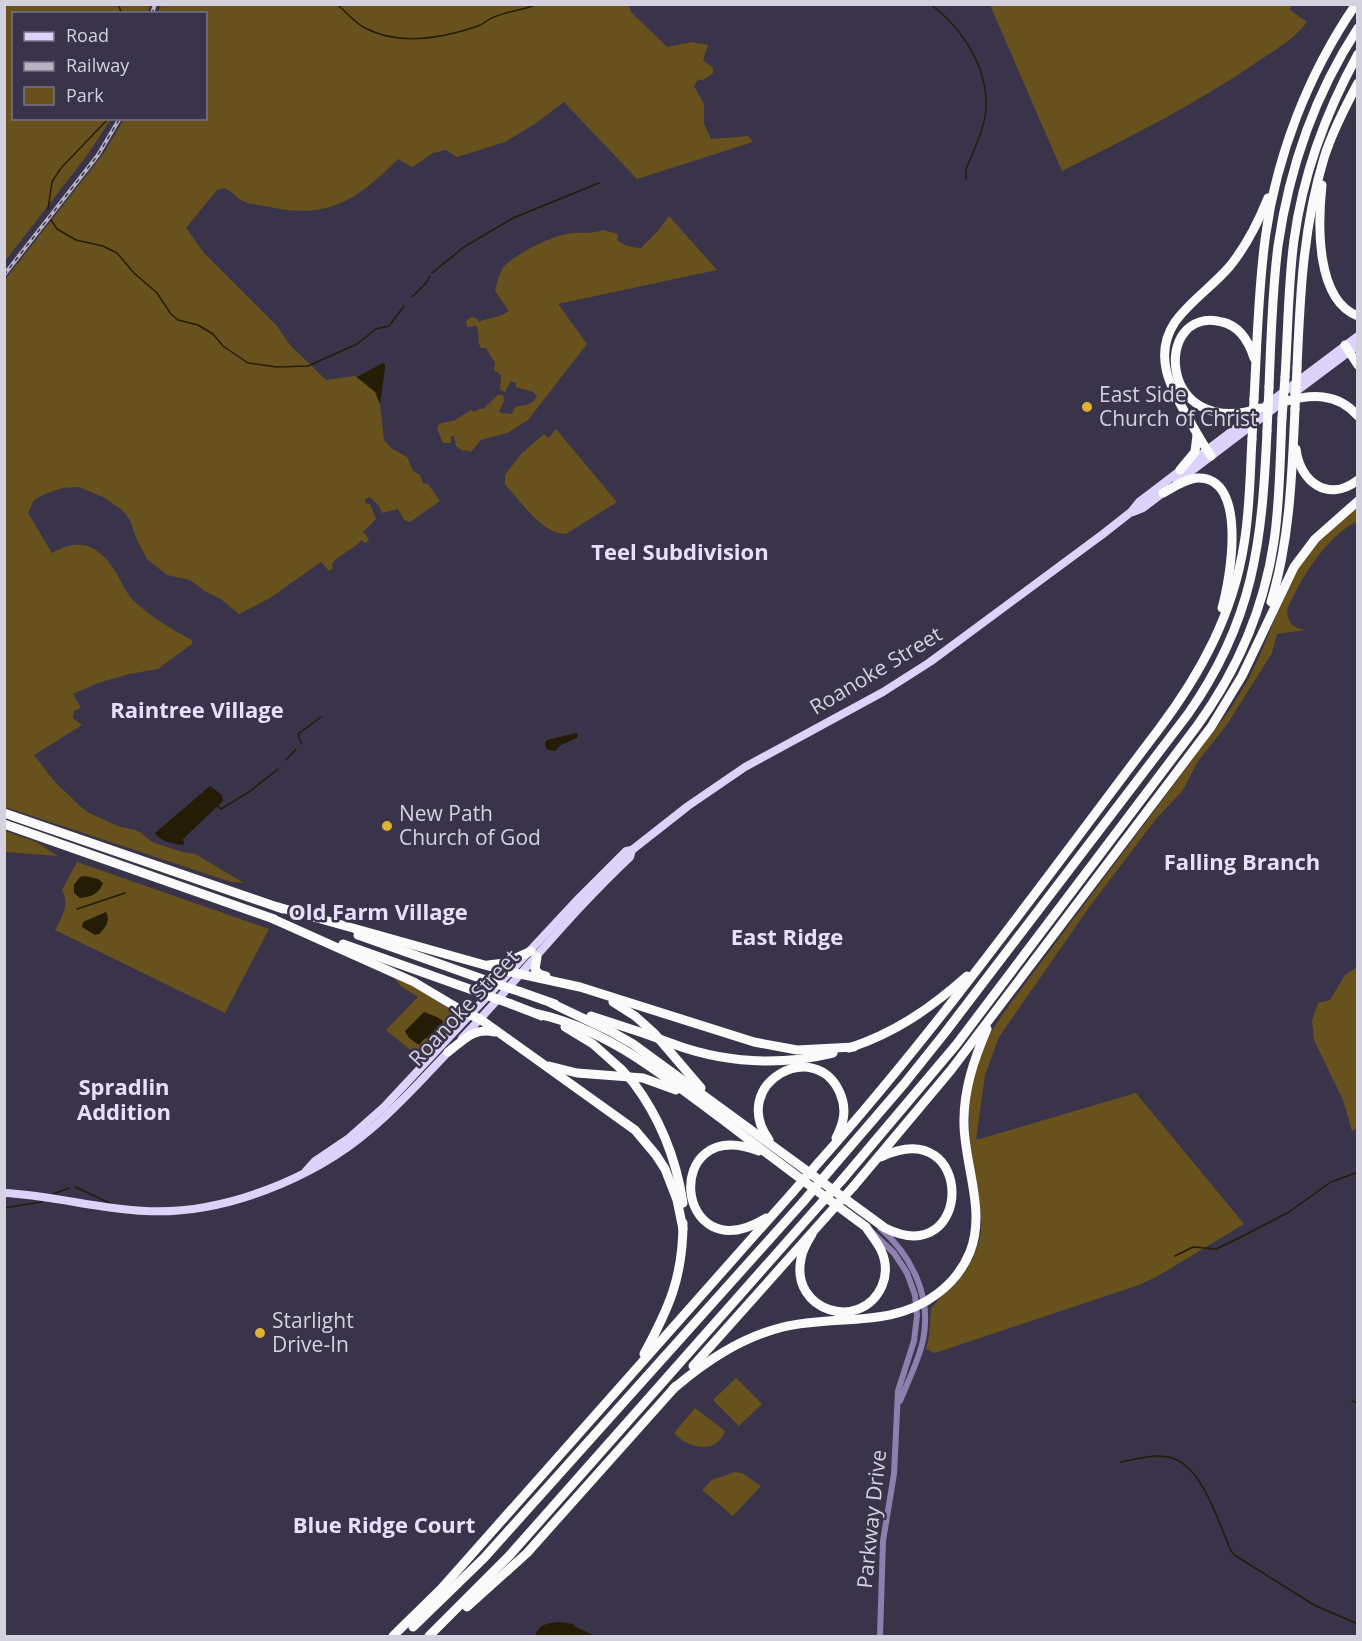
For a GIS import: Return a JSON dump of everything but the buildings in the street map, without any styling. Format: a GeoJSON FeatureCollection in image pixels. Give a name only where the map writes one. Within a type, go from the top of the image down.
{"type":"FeatureCollection","features":[{"type":"Feature","properties":{"kind":"highway"},"geometry":{"type":"LineString","coordinates":[[1209,453],[1175,396],[1166,375],[1164,356],[1168,336],[1180,315],[1228,268],[1246,244],[1259,221],[1307,93],[1331,44],[1356,4]]}},
{"type":"Feature","properties":{"kind":"highway"},"geometry":{"type":"LineString","coordinates":[[402,1636],[458,1584],[491,1549],[803,1202],[904,1084],[1182,722],[1204,689],[1236,626],[1254,569],[1261,525],[1277,258],[1286,201],[1299,152],[1315,110],[1332,72],[1358,28]]}},
{"type":"Feature","properties":{"kind":"highway"},"geometry":{"type":"LineString","coordinates":[[430,1635],[509,1556],[842,1180],[956,1045],[1173,758],[1221,689],[1252,625],[1267,577],[1277,514],[1292,259],[1302,196],[1313,154],[1328,116],[1358,54]]}},
{"type":"Feature","properties":{"kind":"highway"},"geometry":{"type":"LineString","coordinates":[[1250,661],[1268,613],[1283,555],[1294,433],[1304,249],[1315,189],[1326,151],[1358,82]]}},
{"type":"Feature","properties":{"kind":"highway"},"geometry":{"type":"LineString","coordinates":[[1326,151],[1319,216],[1322,255],[1336,299],[1346,310],[1358,316]]}},
{"type":"Feature","properties":{"kind":"highway"},"geometry":{"type":"LineString","coordinates":[[393,1636],[441,1589],[830,1151],[911,1055],[1176,706],[1211,648],[1230,602],[1243,553],[1248,509],[1265,240],[1279,170]]}},
{"type":"Feature","properties":{"kind":"highway"},"geometry":{"type":"LineString","coordinates":[[1256,366],[1245,338],[1234,327],[1222,321],[1209,321],[1190,328],[1181,338],[1175,353],[1179,382],[1187,395],[1202,408],[1231,414],[1261,408]]}},
{"type":"Feature","properties":{"kind":"highway"},"geometry":{"type":"LineString","coordinates":[[1352,350],[1357,364]]}},
{"type":"Feature","properties":{"kind":"highway"},"geometry":{"type":"LineString","coordinates":[[1283,402],[1309,396],[1328,397],[1342,402],[1358,416]]}},
{"type":"Feature","properties":{"kind":"highway"},"geometry":{"type":"LineString","coordinates":[[1180,470],[1195,452],[1197,432]]}},
{"type":"Feature","properties":{"kind":"highway"},"geometry":{"type":"LineString","coordinates":[[1294,433],[1299,465],[1311,482],[1323,488],[1335,490],[1349,486],[1358,480]]}},
{"type":"Feature","properties":{"kind":"highway"},"geometry":{"type":"LineString","coordinates":[[1163,493],[1186,481],[1201,478],[1216,484],[1226,499],[1233,536],[1231,560],[1227,587],[1211,648]]}},
{"type":"Feature","properties":{"kind":"highway"},"geometry":{"type":"LineString","coordinates":[[430,1635],[480,1597],[527,1552],[879,1158],[993,1015],[1211,727],[1250,661],[1294,567],[1315,539],[1358,501]]}},
{"type":"Feature","properties":{"kind":"highway"},"geometry":{"type":"LineString","coordinates":[[4,813],[715,1057],[759,1061],[806,1058],[854,1047],[885,1034],[918,1015],[936,1003],[982,962]]}},
{"type":"Feature","properties":{"kind":"highway"},"geometry":{"type":"LineString","coordinates":[[4,824],[538,1014],[579,1035],[606,1055],[633,1082],[655,1114],[668,1142],[680,1181],[684,1207],[680,1262],[669,1307],[636,1369]]}},
{"type":"Feature","properties":{"kind":"highway"},"geometry":{"type":"LineString","coordinates":[[278,907],[484,965],[598,993],[769,1046],[813,1050],[854,1047]]}},
{"type":"Feature","properties":{"kind":"highway"},"geometry":{"type":"LineString","coordinates":[[271,918],[414,982],[476,1017],[614,1114],[646,1142],[665,1169],[677,1200],[683,1229]]}},
{"type":"Feature","properties":{"kind":"highway"},"geometry":{"type":"LineString","coordinates":[[484,965],[505,963],[534,954],[536,971],[553,981]]}},
{"type":"Feature","properties":{"kind":"highway"},"geometry":{"type":"LineString","coordinates":[[598,993],[650,1028],[698,1085],[772,1152]]}},
{"type":"Feature","properties":{"kind":"highway"},"geometry":{"type":"LineString","coordinates":[[551,1002],[633,1044],[724,1110]]}},
{"type":"Feature","properties":{"kind":"highway"},"geometry":{"type":"LineString","coordinates":[[538,1014],[553,1017],[610,1042],[639,1060],[772,1152],[868,1223],[909,1236],[930,1231],[942,1222],[950,1210],[953,1198],[950,1175],[943,1165],[934,1156],[911,1149],[892,1152],[879,1158]]}},
{"type":"Feature","properties":{"kind":"highway"},"geometry":{"type":"LineString","coordinates":[[673,1389],[713,1358],[759,1334],[800,1324],[882,1318],[920,1305],[943,1290],[960,1271],[975,1237],[976,1213],[966,1150],[965,1115],[970,1077],[993,1015]]}},
{"type":"Feature","properties":{"kind":"highway"},"geometry":{"type":"LineString","coordinates":[[448,1053],[479,1030],[497,1032]]}},
{"type":"Feature","properties":{"kind":"highway"},"geometry":{"type":"LineString","coordinates":[[536,1060],[555,1068],[577,1073],[644,1078],[692,1097]]}},
{"type":"Feature","properties":{"kind":"highway"},"geometry":{"type":"LineString","coordinates":[[772,1152],[760,1125],[758,1112],[760,1098],[765,1087],[776,1076],[786,1070],[801,1068],[812,1069],[825,1075],[836,1085],[842,1098],[844,1118],[830,1151]]}},
{"type":"Feature","properties":{"kind":"highway"},"geometry":{"type":"LineString","coordinates":[[772,1152],[740,1145],[724,1145],[713,1149],[694,1167],[690,1194],[701,1217],[712,1226],[728,1231],[752,1226],[778,1209]]}},
{"type":"Feature","properties":{"kind":"highway"},"geometry":{"type":"LineString","coordinates":[[812,1234],[800,1260],[803,1286],[814,1302],[827,1309],[851,1311],[865,1306],[876,1296],[883,1285],[886,1273],[881,1250],[868,1223]]}},
{"type":"Feature","properties":{"kind":"main road","name":"Roanoke Street"},"geometry":{"type":"LineString","coordinates":[[4,1193],[38,1195],[123,1210],[200,1209],[272,1188],[324,1164],[372,1129],[448,1053],[511,972],[566,924],[593,887],[609,871],[611,865],[626,851],[632,850],[678,813],[746,767],[930,663],[1131,512],[1139,502],[1180,470],[1283,402],[1352,350],[1358,336]]}},
{"type":"Feature","properties":{"kind":"main road","name":"Roanoke Street"},"geometry":{"type":"LineString","coordinates":[[1131,512],[1143,508],[1163,493],[1261,408],[1352,350]]}},
{"type":"Feature","properties":{"kind":"main road","name":"Roanoke Street"},"geometry":{"type":"LineString","coordinates":[[306,1171],[315,1161],[349,1138],[379,1112],[522,974],[534,954],[590,892],[630,856],[632,850]]}},
{"type":"Feature","properties":{"kind":"street","name":"Parkway Drive"},"geometry":{"type":"LineString","coordinates":[[868,1223],[891,1237],[907,1256],[916,1274],[924,1330],[922,1345],[898,1405],[894,1474],[883,1541],[880,1636]]}},
{"type":"Feature","properties":{"kind":"green space"},"geometry":{"type":"Polygon","coordinates":[[[5,4],[150,5],[147,12],[12,12],[12,120],[110,120],[88,154],[5,261],[5,4]]]}},
{"type":"Feature","properties":{"kind":"green space"},"geometry":{"type":"Polygon","coordinates":[[[161,5],[629,5],[631,12],[666,46],[691,42],[708,45],[703,60],[713,68],[713,73],[702,81],[701,79],[697,81],[694,86],[704,104],[704,124],[711,139],[748,136],[753,142],[637,179],[564,102],[505,142],[457,157],[446,150],[433,153],[412,167],[398,159],[355,195],[326,208],[309,211],[256,205],[243,201],[224,188],[217,190],[186,228],[204,253],[276,325],[290,345],[326,380],[355,376],[376,392],[380,404],[384,440],[391,448],[407,457],[413,471],[420,475],[423,483],[428,484],[440,501],[410,522],[404,520],[398,509],[382,513],[370,497],[365,499],[365,503],[370,504],[376,519],[363,532],[369,539],[366,543],[361,540],[335,560],[332,564],[333,568],[329,571],[321,562],[270,598],[239,614],[221,599],[206,592],[190,580],[167,575],[147,559],[130,520],[122,510],[105,498],[79,487],[63,488],[34,500],[28,513],[52,553],[72,545],[81,545],[97,551],[111,564],[134,601],[147,612],[192,640],[192,644],[158,669],[98,683],[73,694],[81,708],[74,711],[73,718],[82,725],[34,755],[54,781],[89,813],[118,826],[138,831],[152,842],[195,854],[244,883],[231,882],[5,807],[4,281],[104,153],[123,120],[207,120],[207,12],[158,12],[161,5]]]}},
{"type":"Feature","properties":{"kind":"green space"},"geometry":{"type":"Polygon","coordinates":[[[990,5],[1293,5],[1289,9],[1307,22],[1284,44],[1210,92],[1062,171],[990,5]]]}},
{"type":"Feature","properties":{"kind":"green space"},"geometry":{"type":"Polygon","coordinates":[[[669,216],[717,270],[558,304],[587,344],[528,420],[507,433],[481,440],[471,452],[463,451],[456,446],[454,436],[451,436],[451,443],[443,443],[437,429],[439,424],[455,420],[471,410],[474,412],[483,409],[498,395],[503,395],[504,401],[499,411],[512,414],[515,407],[531,403],[537,396],[533,392],[516,387],[516,383],[511,381],[505,392],[500,390],[501,375],[494,370],[495,363],[486,348],[481,348],[476,326],[467,327],[466,321],[471,317],[476,318],[479,322],[509,311],[495,291],[503,268],[523,252],[571,233],[603,230],[618,234],[617,240],[622,243],[641,248],[669,216]]]}},
{"type":"Feature","properties":{"kind":"green space"},"geometry":{"type":"Polygon","coordinates":[[[556,429],[617,502],[566,534],[557,533],[540,522],[505,485],[505,475],[522,453],[544,434],[549,438],[556,429]]]}},
{"type":"Feature","properties":{"kind":"green space"},"geometry":{"type":"Polygon","coordinates":[[[1357,505],[1357,521],[1335,537],[1315,560],[1287,610],[1292,624],[1306,630],[1277,634],[1272,653],[1226,726],[1198,761],[1183,790],[1156,819],[1090,906],[999,1037],[985,1075],[976,1140],[1136,1093],[1244,1224],[1139,1285],[935,1353],[926,1349],[931,1307],[955,1285],[966,1270],[975,1253],[981,1232],[980,1207],[970,1140],[969,1107],[974,1074],[985,1043],[1013,1000],[1231,708],[1260,655],[1295,570],[1317,541],[1357,505]]]}},
{"type":"Feature","properties":{"kind":"green space"},"geometry":{"type":"Polygon","coordinates":[[[5,831],[36,842],[58,856],[5,852],[5,831]]]}},
{"type":"Feature","properties":{"kind":"green space"},"geometry":{"type":"Polygon","coordinates":[[[77,862],[269,929],[225,1013],[55,930],[65,906],[62,890],[77,862]]]}},
{"type":"Feature","properties":{"kind":"green space"},"geometry":{"type":"Polygon","coordinates":[[[1357,967],[1358,1127],[1352,1131],[1343,1100],[1314,1040],[1312,1021],[1318,1003],[1330,1000],[1345,975],[1357,967]]]}},
{"type":"Feature","properties":{"kind":"green space"},"geometry":{"type":"Polygon","coordinates":[[[394,978],[412,985],[462,1017],[424,1061],[386,1030],[418,997],[402,987],[394,978]]]}},
{"type":"Feature","properties":{"kind":"green space"},"geometry":{"type":"Polygon","coordinates":[[[736,1378],[762,1404],[739,1426],[713,1400],[736,1378]]]}},
{"type":"Feature","properties":{"kind":"green space"},"geometry":{"type":"Polygon","coordinates":[[[695,1408],[725,1431],[715,1444],[694,1446],[674,1433],[695,1408]]]}},
{"type":"Feature","properties":{"kind":"green space"},"geometry":{"type":"Polygon","coordinates":[[[735,1472],[742,1473],[761,1486],[733,1516],[702,1490],[712,1480],[735,1472]]]}},
{"type":"Feature","properties":{"kind":"shaded area"},"geometry":{"type":"Polygon","coordinates":[[[383,363],[385,368],[380,404],[375,392],[357,377],[383,363]]]}},
{"type":"Feature","properties":{"kind":"shaded area"},"geometry":{"type":"Polygon","coordinates":[[[576,733],[577,738],[561,745],[555,751],[546,749],[547,740],[576,733]]]}},
{"type":"Feature","properties":{"kind":"shaded area"},"geometry":{"type":"Polygon","coordinates":[[[210,786],[222,795],[223,801],[183,839],[184,845],[168,842],[157,836],[155,833],[210,786]]]}},
{"type":"Feature","properties":{"kind":"shaded area"},"geometry":{"type":"Polygon","coordinates":[[[80,877],[98,879],[103,883],[94,894],[80,898],[74,893],[74,885],[80,877]]]}},
{"type":"Feature","properties":{"kind":"shaded area"},"geometry":{"type":"Polygon","coordinates":[[[106,912],[108,921],[99,934],[95,935],[82,927],[83,922],[106,912]]]}},
{"type":"Feature","properties":{"kind":"shaded area"},"geometry":{"type":"Polygon","coordinates":[[[424,1012],[443,1021],[436,1033],[424,1039],[419,1045],[409,1038],[405,1031],[424,1012]]]}},
{"type":"Feature","properties":{"kind":"shaded area"},"geometry":{"type":"Polygon","coordinates":[[[559,1622],[573,1624],[595,1636],[535,1636],[544,1625],[559,1622]]]}},
{"type":"Feature","properties":{"kind":"waterway"},"geometry":{"type":"LineString","coordinates":[[118,4],[121,12]]}},
{"type":"Feature","properties":{"kind":"waterway"},"geometry":{"type":"LineString","coordinates":[[337,4],[365,28],[378,34],[406,38],[450,34],[480,25],[499,15],[538,4]]}},
{"type":"Feature","properties":{"kind":"waterway"},"geometry":{"type":"LineString","coordinates":[[930,4],[954,26],[964,39],[973,53],[984,84],[986,101],[984,124],[966,170],[966,179]]}},
{"type":"Feature","properties":{"kind":"waterway"},"geometry":{"type":"LineString","coordinates":[[48,209],[52,182],[61,168],[107,120]]}},
{"type":"Feature","properties":{"kind":"waterway"},"geometry":{"type":"LineString","coordinates":[[432,273],[464,247],[513,218],[599,183]]}},
{"type":"Feature","properties":{"kind":"waterway"},"geometry":{"type":"LineString","coordinates":[[51,220],[57,229],[76,240],[103,246],[117,253],[134,273],[157,293],[171,314],[178,320],[198,325],[213,334],[223,346],[248,363],[277,367],[308,366],[357,344],[376,329],[389,326],[404,306]]}},
{"type":"Feature","properties":{"kind":"waterway"},"geometry":{"type":"LineString","coordinates":[[412,297],[430,276]]}},
{"type":"Feature","properties":{"kind":"waterway"},"geometry":{"type":"LineString","coordinates":[[301,743],[298,734],[321,717]]}},
{"type":"Feature","properties":{"kind":"waterway"},"geometry":{"type":"LineString","coordinates":[[286,760],[296,749]]}},
{"type":"Feature","properties":{"kind":"waterway"},"geometry":{"type":"LineString","coordinates":[[218,806],[221,809],[249,792],[278,769]]}},
{"type":"Feature","properties":{"kind":"waterway"},"geometry":{"type":"LineString","coordinates":[[77,909],[125,893]]}},
{"type":"Feature","properties":{"kind":"waterway"},"geometry":{"type":"LineString","coordinates":[[1175,1256],[1193,1247],[1216,1249],[1289,1212],[1331,1182],[1358,1172]]}},
{"type":"Feature","properties":{"kind":"waterway"},"geometry":{"type":"LineString","coordinates":[[75,1187],[112,1204]]}},
{"type":"Feature","properties":{"kind":"waterway"},"geometry":{"type":"LineString","coordinates":[[53,1194],[69,1188]]}},
{"type":"Feature","properties":{"kind":"waterway"},"geometry":{"type":"LineString","coordinates":[[4,1208],[42,1202]]}},
{"type":"Feature","properties":{"kind":"waterway"},"geometry":{"type":"LineString","coordinates":[[1352,1401],[1358,1403]]}},
{"type":"Feature","properties":{"kind":"waterway"},"geometry":{"type":"LineString","coordinates":[[1121,1462],[1160,1456],[1183,1463],[1193,1473],[1209,1498],[1231,1551],[1236,1556],[1314,1605],[1358,1624]]}},
{"type":"Feature","properties":{"kind":"railway"},"geometry":{"type":"LineString","coordinates":[[153,12],[155,4]]}},
{"type":"Feature","properties":{"kind":"railway"},"geometry":{"type":"LineString","coordinates":[[4,275],[98,155],[119,120]]}},
{"type":"Feature","properties":{"kind":"place","name":"East Side Church of Christ"},"geometry":{"type":"Point","coordinates":[1087,407]}},
{"type":"Feature","properties":{"kind":"place","name":"New Path Church of God"},"geometry":{"type":"Point","coordinates":[387,826]}},
{"type":"Feature","properties":{"kind":"place","name":"Starlight Drive-In"},"geometry":{"type":"Point","coordinates":[260,1333]}},
{"type":"Feature","properties":{"kind":"district","name":"Teel Subdivision"},"geometry":{"type":"Point","coordinates":[680,552]}},
{"type":"Feature","properties":{"kind":"district","name":"Raintree Village"},"geometry":{"type":"Point","coordinates":[197,710]}},
{"type":"Feature","properties":{"kind":"district","name":"Falling Branch"},"geometry":{"type":"Point","coordinates":[1242,862]}},
{"type":"Feature","properties":{"kind":"district","name":"Old Farm Village"},"geometry":{"type":"Point","coordinates":[378,912]}},
{"type":"Feature","properties":{"kind":"district","name":"East Ridge"},"geometry":{"type":"Point","coordinates":[787,937]}},
{"type":"Feature","properties":{"kind":"district","name":"Spradlin Addition"},"geometry":{"type":"Point","coordinates":[124,1100]}},
{"type":"Feature","properties":{"kind":"district","name":"Blue Ridge Court"},"geometry":{"type":"Point","coordinates":[384,1525]}}]}
